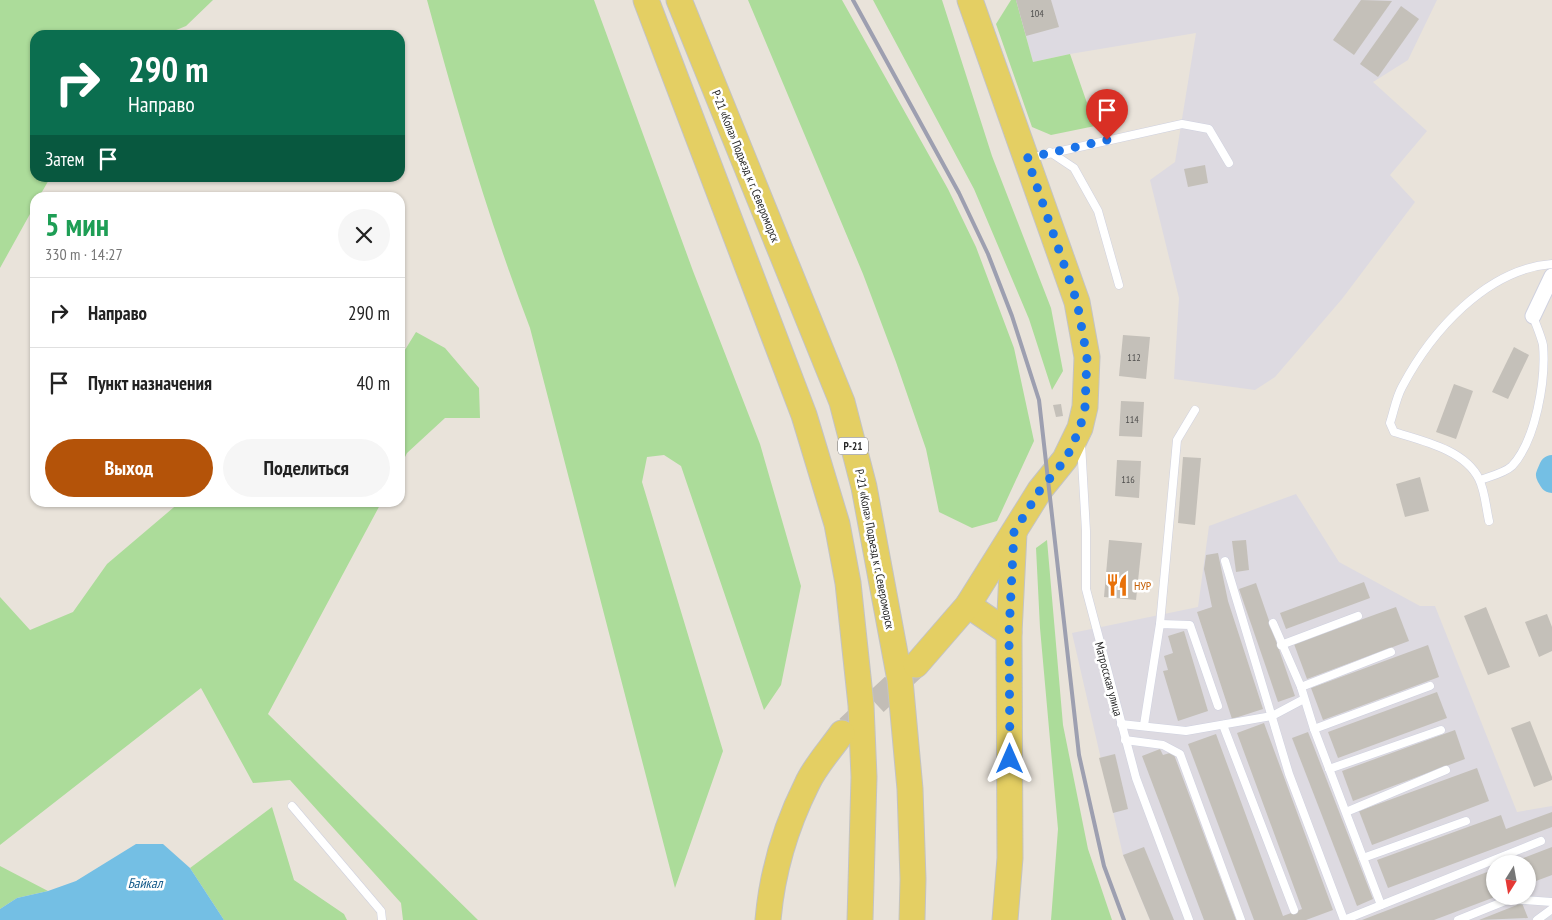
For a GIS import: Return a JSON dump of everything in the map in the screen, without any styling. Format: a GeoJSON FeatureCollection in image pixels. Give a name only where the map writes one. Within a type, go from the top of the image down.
{"type":"FeatureCollection","features":[{"type":"Feature","properties":{"kind":"main road"},"geometry":{"type":"LineString","coordinates":[[646,0],[804,415],[837,524],[848,583],[861,714],[864,777],[860,920]]}},
{"type":"Feature","properties":{"kind":"main road","name":"Р-21 «Кола» Подъезд к г. Североморск"},"geometry":{"type":"LineString","coordinates":[[679,0],[842,402],[864,487],[900,680],[910,789],[914,879],[912,920]]}},
{"type":"Feature","properties":{"kind":"main road"},"geometry":{"type":"LineString","coordinates":[[916,665],[968,605],[1040,490],[1066,459],[1080,428],[1085,407],[1087,357],[1077,302],[1039,155],[970,0]]}},
{"type":"Feature","properties":{"kind":"main road"},"geometry":{"type":"LineString","coordinates":[[1005,920],[1010,858],[1009,633],[1014,532]]}},
{"type":"Feature","properties":{"kind":"main road"},"geometry":{"type":"LineString","coordinates":[[968,605],[1009,633]]}},
{"type":"Feature","properties":{"kind":"main road"},"geometry":{"type":"LineString","coordinates":[[768,920],[771,886],[807,782],[842,734]]}},
{"type":"Feature","properties":{"kind":"street"},"geometry":{"type":"LineString","coordinates":[[1533,316],[1552,276]]}},
{"type":"Feature","properties":{"kind":"lane"},"geometry":{"type":"LineString","coordinates":[[1039,155],[1182,124],[1209,129],[1229,163]]}},
{"type":"Feature","properties":{"kind":"lane"},"geometry":{"type":"LineString","coordinates":[[1039,155],[1074,168],[1098,211],[1120,285]]}},
{"type":"Feature","properties":{"kind":"lane"},"geometry":{"type":"LineString","coordinates":[[1489,521],[1480,480],[1468,462],[1444,449],[1394,432],[1390,423],[1401,389],[1437,333],[1481,292],[1533,265],[1552,264]]}},
{"type":"Feature","properties":{"kind":"lane"},"geometry":{"type":"LineString","coordinates":[[1480,480],[1511,468],[1530,434],[1542,392],[1543,363],[1542,344],[1533,316]]}},
{"type":"Feature","properties":{"kind":"lane"},"geometry":{"type":"LineString","coordinates":[[1144,725],[1160,624],[1177,440],[1195,410]]}},
{"type":"Feature","properties":{"kind":"lane","name":"Матросская улица"},"geometry":{"type":"LineString","coordinates":[[1080,428],[1086,531],[1086,588],[1136,778],[1189,920]]}},
{"type":"Feature","properties":{"kind":"lane"},"geometry":{"type":"LineString","coordinates":[[1225,562],[1289,774],[1344,920],[1541,841]]}},
{"type":"Feature","properties":{"kind":"lane"},"geometry":{"type":"LineString","coordinates":[[1282,645],[1358,616]]}},
{"type":"Feature","properties":{"kind":"lane"},"geometry":{"type":"LineString","coordinates":[[1160,624],[1190,625],[1218,706]]}},
{"type":"Feature","properties":{"kind":"lane"},"geometry":{"type":"LineString","coordinates":[[1273,624],[1301,687],[1314,729],[1381,905]]}},
{"type":"Feature","properties":{"kind":"lane"},"geometry":{"type":"LineString","coordinates":[[1301,687],[1391,652]]}},
{"type":"Feature","properties":{"kind":"lane"},"geometry":{"type":"LineString","coordinates":[[1314,729],[1430,686]]}},
{"type":"Feature","properties":{"kind":"lane"},"geometry":{"type":"LineString","coordinates":[[1121,724],[1186,731],[1272,716],[1304,698]]}},
{"type":"Feature","properties":{"kind":"lane"},"geometry":{"type":"LineString","coordinates":[[1224,725],[1294,910]]}},
{"type":"Feature","properties":{"kind":"lane"},"geometry":{"type":"LineString","coordinates":[[1329,769],[1441,730]]}},
{"type":"Feature","properties":{"kind":"lane"},"geometry":{"type":"LineString","coordinates":[[1125,740],[1163,745],[1180,754],[1241,920]]}},
{"type":"Feature","properties":{"kind":"lane"},"geometry":{"type":"LineString","coordinates":[[1346,812],[1446,770]]}},
{"type":"Feature","properties":{"kind":"lane"},"geometry":{"type":"LineString","coordinates":[[292,806],[381,912],[382,920]]}},
{"type":"Feature","properties":{"kind":"lane"},"geometry":{"type":"LineString","coordinates":[[1363,858],[1466,821]]}},
{"type":"Feature","properties":{"kind":"lane"},"geometry":{"type":"LineString","coordinates":[[1458,920],[1510,899],[1552,902]]}},
{"type":"Feature","properties":{"kind":"lane"},"geometry":{"type":"LineString","coordinates":[[1537,920],[1552,909]]}},
{"type":"Feature","properties":{"kind":"shaded area"},"geometry":{"type":"Polygon","coordinates":[[[1016,0],[1437,0],[1408,60],[1373,82],[1427,131],[1390,175],[1415,202],[1342,299],[1275,377],[1255,390],[1174,379],[1179,298],[1150,180],[1175,162],[1196,33],[1033,62],[1016,0]]]}},
{"type":"Feature","properties":{"kind":"shaded area"},"geometry":{"type":"Polygon","coordinates":[[[1296,494],[1339,562],[1420,606],[1435,606],[1517,812],[1552,806],[1552,920],[1150,920],[1123,855],[1072,633],[1198,607],[1209,526],[1296,494]]]}},
{"type":"Feature","properties":{"kind":"green space"},"geometry":{"type":"Polygon","coordinates":[[[0,0],[213,0],[186,26],[176,30],[30,30],[30,182],[48,182],[42,192],[30,192],[30,214],[0,268],[0,0]]]}},
{"type":"Feature","properties":{"kind":"green space"},"geometry":{"type":"Polygon","coordinates":[[[427,0],[594,0],[693,271],[760,444],[801,586],[781,685],[764,710],[681,466],[664,455],[647,457],[642,482],[723,751],[675,888],[530,328],[474,166],[427,0]]]}},
{"type":"Feature","properties":{"kind":"green space"},"geometry":{"type":"Polygon","coordinates":[[[748,0],[842,0],[948,189],[976,247],[1014,348],[1034,441],[997,521],[972,528],[939,512],[926,449],[896,362],[863,274],[748,0]]]}},
{"type":"Feature","properties":{"kind":"green space"},"geometry":{"type":"Polygon","coordinates":[[[873,0],[942,0],[992,156],[1051,308],[1063,371],[1052,390],[1029,319],[974,189],[873,0]]]}},
{"type":"Feature","properties":{"kind":"green space"},"geometry":{"type":"Polygon","coordinates":[[[1011,0],[1016,0],[1033,62],[1070,54],[1095,126],[1051,135],[1032,127],[996,24],[1011,0]]]}},
{"type":"Feature","properties":{"kind":"green space"},"geometry":{"type":"Polygon","coordinates":[[[416,332],[445,348],[479,388],[480,418],[445,418],[405,457],[405,350],[416,332]]]}},
{"type":"Feature","properties":{"kind":"green space"},"geometry":{"type":"Polygon","coordinates":[[[174,507],[379,507],[268,714],[478,920],[403,920],[401,903],[290,780],[253,783],[201,688],[0,845],[0,597],[30,630],[73,612],[107,564],[174,507]]]}},
{"type":"Feature","properties":{"kind":"green space"},"geometry":{"type":"Polygon","coordinates":[[[1047,540],[1063,725],[1088,849],[1112,920],[1051,920],[1058,829],[1040,628],[1036,548],[1047,540]]]}},
{"type":"Feature","properties":{"kind":"green space"},"geometry":{"type":"Polygon","coordinates":[[[272,807],[294,880],[344,914],[347,920],[224,920],[190,868],[272,807]]]}},
{"type":"Feature","properties":{"kind":"green space"},"geometry":{"type":"Polygon","coordinates":[[[0,866],[48,891],[17,898],[0,909],[0,866]]]}},
{"type":"Feature","properties":{"kind":"water","name":"Байкал"},"geometry":{"type":"Polygon","coordinates":[[[136,844],[163,844],[190,868],[224,920],[0,920],[0,909],[17,898],[48,891],[76,881],[136,844]]]}},
{"type":"Feature","properties":{"kind":"building"},"geometry":{"type":"Polygon","coordinates":[[[1016,0],[1051,0],[1059,27],[1026,36],[1016,0]]]}},
{"type":"Feature","properties":{"kind":"building"},"geometry":{"type":"Polygon","coordinates":[[[1361,0],[1392,1],[1354,55],[1333,40],[1361,0]]]}},
{"type":"Feature","properties":{"kind":"building"},"geometry":{"type":"Polygon","coordinates":[[[1401,6],[1419,19],[1378,77],[1360,64],[1401,6]]]}},
{"type":"Feature","properties":{"kind":"building"},"geometry":{"type":"Polygon","coordinates":[[[1205,165],[1208,183],[1188,187],[1184,169],[1205,165]]]}},
{"type":"Feature","properties":{"kind":"building"},"geometry":{"type":"Polygon","coordinates":[[[1123,335],[1150,337],[1146,379],[1119,376],[1123,335]]]}},
{"type":"Feature","properties":{"kind":"building"},"geometry":{"type":"Polygon","coordinates":[[[1514,347],[1529,355],[1508,399],[1492,392],[1514,347]]]}},
{"type":"Feature","properties":{"kind":"building"},"geometry":{"type":"Polygon","coordinates":[[[1454,384],[1473,391],[1456,439],[1436,432],[1454,384]]]}},
{"type":"Feature","properties":{"kind":"building"},"geometry":{"type":"Polygon","coordinates":[[[1121,401],[1144,402],[1142,437],[1119,436],[1121,401]]]}},
{"type":"Feature","properties":{"kind":"building"},"geometry":{"type":"Polygon","coordinates":[[[1061,404],[1063,416],[1056,417],[1053,405],[1061,404]]]}},
{"type":"Feature","properties":{"kind":"building"},"geometry":{"type":"Polygon","coordinates":[[[1183,457],[1201,458],[1195,525],[1178,523],[1183,457]]]}},
{"type":"Feature","properties":{"kind":"building"},"geometry":{"type":"Polygon","coordinates":[[[1117,460],[1141,461],[1139,498],[1115,496],[1117,460]]]}},
{"type":"Feature","properties":{"kind":"building"},"geometry":{"type":"Polygon","coordinates":[[[1420,477],[1429,511],[1405,517],[1396,484],[1420,477]]]}},
{"type":"Feature","properties":{"kind":"building"},"geometry":{"type":"Polygon","coordinates":[[[1109,540],[1142,543],[1136,600],[1104,597],[1109,540]]]}},
{"type":"Feature","properties":{"kind":"building"},"geometry":{"type":"Polygon","coordinates":[[[1246,540],[1249,570],[1236,572],[1232,541],[1246,540]]]}},
{"type":"Feature","properties":{"kind":"building"},"geometry":{"type":"Polygon","coordinates":[[[1218,553],[1228,601],[1263,709],[1232,719],[1197,612],[1212,607],[1204,569],[1206,555],[1218,553]]]}},
{"type":"Feature","properties":{"kind":"building"},"geometry":{"type":"Polygon","coordinates":[[[1364,582],[1370,598],[1286,629],[1280,613],[1364,582]]]}},
{"type":"Feature","properties":{"kind":"building"},"geometry":{"type":"Polygon","coordinates":[[[1256,583],[1295,696],[1278,702],[1239,589],[1256,583]]]}},
{"type":"Feature","properties":{"kind":"building"},"geometry":{"type":"Polygon","coordinates":[[[1396,607],[1409,641],[1307,679],[1294,644],[1396,607]]]}},
{"type":"Feature","properties":{"kind":"building"},"geometry":{"type":"Polygon","coordinates":[[[1486,607],[1510,667],[1488,675],[1464,616],[1486,607]]]}},
{"type":"Feature","properties":{"kind":"building"},"geometry":{"type":"Polygon","coordinates":[[[1547,614],[1552,627],[1552,651],[1539,657],[1525,622],[1547,614]]]}},
{"type":"Feature","properties":{"kind":"building"},"geometry":{"type":"Polygon","coordinates":[[[1184,631],[1208,711],[1178,721],[1163,671],[1168,670],[1164,656],[1173,653],[1168,636],[1184,631]]]}},
{"type":"Feature","properties":{"kind":"building"},"geometry":{"type":"Polygon","coordinates":[[[1428,645],[1439,677],[1323,720],[1311,688],[1428,645]]]}},
{"type":"Feature","properties":{"kind":"building"},"geometry":{"type":"Polygon","coordinates":[[[1437,692],[1447,718],[1338,758],[1328,732],[1437,692]]]}},
{"type":"Feature","properties":{"kind":"building"},"geometry":{"type":"Polygon","coordinates":[[[1530,721],[1552,777],[1552,780],[1534,787],[1511,728],[1530,721]]]}},
{"type":"Feature","properties":{"kind":"building"},"geometry":{"type":"Polygon","coordinates":[[[1264,723],[1333,910],[1306,920],[1254,920],[1188,744],[1216,734],[1283,916],[1302,909],[1237,733],[1264,723]]]}},
{"type":"Feature","properties":{"kind":"building"},"geometry":{"type":"Polygon","coordinates":[[[1455,730],[1465,759],[1353,801],[1342,771],[1455,730]]]}},
{"type":"Feature","properties":{"kind":"building"},"geometry":{"type":"Polygon","coordinates":[[[1308,732],[1373,899],[1357,906],[1292,738],[1308,732]]]}},
{"type":"Feature","properties":{"kind":"building"},"geometry":{"type":"Polygon","coordinates":[[[1160,749],[1163,755],[1173,752],[1236,920],[1204,920],[1142,756],[1160,749]]]}},
{"type":"Feature","properties":{"kind":"building"},"geometry":{"type":"Polygon","coordinates":[[[1115,754],[1128,809],[1113,813],[1099,758],[1115,754]]]}},
{"type":"Feature","properties":{"kind":"building"},"geometry":{"type":"Polygon","coordinates":[[[1477,768],[1489,801],[1372,845],[1359,811],[1477,768]]]}},
{"type":"Feature","properties":{"kind":"building"},"geometry":{"type":"Polygon","coordinates":[[[1552,812],[1552,827],[1388,888],[1377,860],[1501,815],[1506,829],[1552,812]]]}},
{"type":"Feature","properties":{"kind":"building"},"geometry":{"type":"Polygon","coordinates":[[[1144,847],[1174,920],[1150,920],[1123,855],[1144,847]]]}},
{"type":"Feature","properties":{"kind":"building"},"geometry":{"type":"Polygon","coordinates":[[[1552,847],[1552,875],[1536,881],[1536,855],[1531,855],[1552,847]]]}},
{"type":"Feature","properties":{"kind":"building"},"geometry":{"type":"Polygon","coordinates":[[[1486,872],[1486,900],[1434,920],[1362,920],[1486,872]]]}},
{"type":"Feature","properties":{"kind":"building"},"geometry":{"type":"Polygon","coordinates":[[[1517,905],[1523,905],[1528,918],[1479,920],[1517,905]]]}},
{"type":"Feature","properties":{"kind":"waterway"},"geometry":{"type":"LineString","coordinates":[[1552,468],[1549,475],[1552,480]]}},
{"type":"Feature","properties":{"kind":"tunnel"},"geometry":{"type":"LineString","coordinates":[[848,728],[914,667]]}},
{"type":"Feature","properties":{"kind":"railway"},"geometry":{"type":"LineString","coordinates":[[853,0],[959,193],[988,254],[1012,316],[1039,400],[1079,755],[1104,866],[1124,920]]}},
{"type":"Feature","properties":{"kind":"place","name":"НУР"},"geometry":{"type":"Point","coordinates":[1117,585]}},
{"type":"Feature","properties":{"kind":"route"},"geometry":{"type":"LineString","coordinates":[[1010,759],[1009,633],[1014,532],[1040,490],[1066,459],[1080,428],[1085,407],[1087,357],[1077,302],[1027,158],[1107,140]]}}]}
